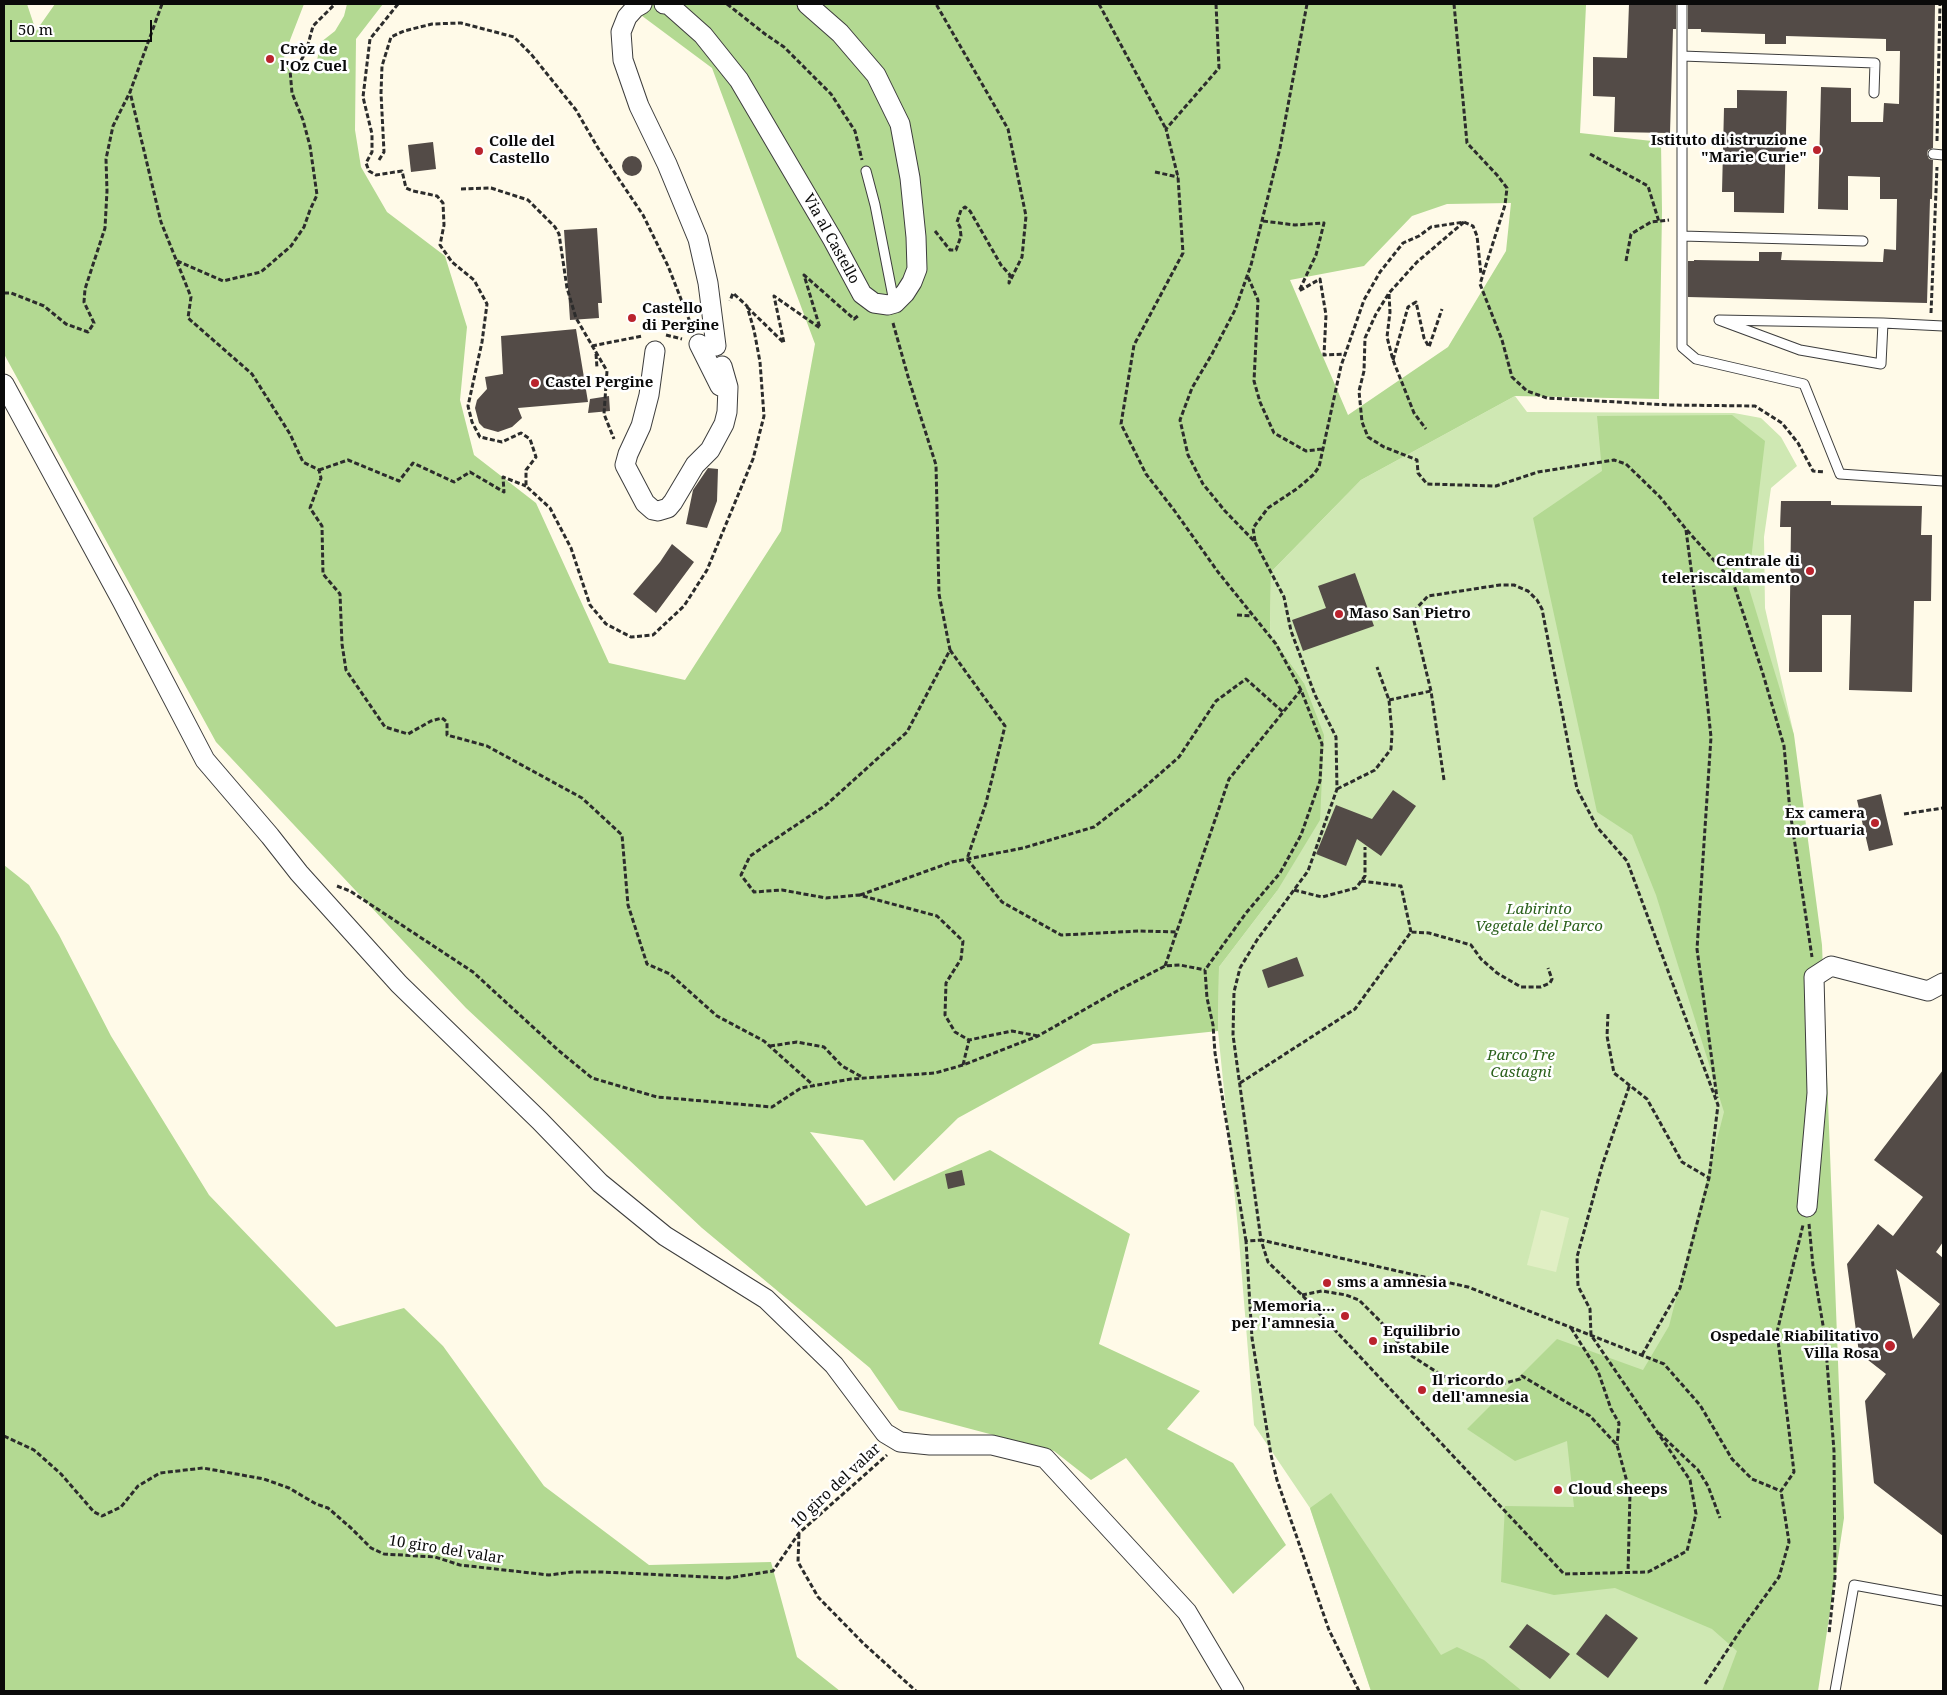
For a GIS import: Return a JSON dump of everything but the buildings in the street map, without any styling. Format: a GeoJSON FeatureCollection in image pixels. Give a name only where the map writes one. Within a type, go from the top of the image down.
{"type":"FeatureCollection","features":[{"type":"Feature","properties":{"kind":"street"},"geometry":{"type":"LineString","coordinates":[[642,4],[627,17],[621,32],[623,60],[639,106],[667,164],[698,239],[708,283],[708,345],[727,400]]}},
{"type":"Feature","properties":{"kind":"street","name":"Via al Castello"},"geometry":{"type":"LineString","coordinates":[[664,4],[668,4],[703,34],[738,80],[834,240],[862,294],[885,304]]}},
{"type":"Feature","properties":{"kind":"street"},"geometry":{"type":"LineString","coordinates":[[807,4],[840,33],[876,75],[900,124],[910,178],[917,269],[905,293],[885,304]]}},
{"type":"Feature","properties":{"kind":"street"},"geometry":{"type":"LineString","coordinates":[[655,351],[649,395],[641,426],[625,465],[648,507],[658,511],[668,508],[678,495],[695,465],[710,450],[724,424],[727,412],[728,387],[722,366]]}},
{"type":"Feature","properties":{"kind":"street"},"geometry":{"type":"LineString","coordinates":[[4,384],[122,600],[205,760],[299,873],[399,984],[540,1121],[600,1183],[665,1236],[766,1299],[834,1365],[884,1433],[900,1442],[930,1445],[992,1445],[1045,1458],[1186,1612],[1234,1691]]}},
{"type":"Feature","properties":{"kind":"street"},"geometry":{"type":"LineString","coordinates":[[1807,1207],[1817,1093],[1814,977],[1830,966],[1928,991],[1943,983]]}},
{"type":"Feature","properties":{"kind":"lane"},"geometry":{"type":"LineString","coordinates":[[1682,4],[1682,347],[1696,359],[1804,384],[1840,474],[1943,481]]}},
{"type":"Feature","properties":{"kind":"lane"},"geometry":{"type":"LineString","coordinates":[[1682,56],[1875,63],[1874,93]]}},
{"type":"Feature","properties":{"kind":"lane"},"geometry":{"type":"LineString","coordinates":[[1933,154],[1943,155]]}},
{"type":"Feature","properties":{"kind":"lane"},"geometry":{"type":"LineString","coordinates":[[866,171],[875,205],[885,304]]}},
{"type":"Feature","properties":{"kind":"lane"},"geometry":{"type":"LineString","coordinates":[[1682,236],[1863,241]]}},
{"type":"Feature","properties":{"kind":"lane"},"geometry":{"type":"LineString","coordinates":[[1882,323],[1881,364],[1800,350],[1719,320],[1882,323],[1943,326]]}},
{"type":"Feature","properties":{"kind":"lane"},"geometry":{"type":"LineString","coordinates":[[1835,1691],[1854,1585],[1943,1601]]}},
{"type":"Feature","properties":{"kind":"path"},"geometry":{"type":"LineString","coordinates":[[4,293],[11,293],[44,306],[66,324],[88,332],[94,323],[84,302],[85,289],[104,228],[107,191],[106,159],[113,126],[130,92],[162,4]]}},
{"type":"Feature","properties":{"kind":"path"},"geometry":{"type":"LineString","coordinates":[[177,261],[223,281],[261,272],[291,246],[304,227],[317,196],[310,146],[303,120],[292,93],[290,70],[300,62],[306,52],[313,26],[335,4]]}},
{"type":"Feature","properties":{"kind":"path"},"geometry":{"type":"LineString","coordinates":[[398,4],[370,40],[363,97],[372,134],[372,152],[366,163],[369,171],[376,175],[402,171],[406,188],[437,196],[444,203],[444,225],[440,245],[452,262],[474,280],[487,304],[481,350],[468,406],[472,422],[480,437],[502,442],[520,433],[530,439],[536,456],[526,470],[526,486]]}},
{"type":"Feature","properties":{"kind":"path"},"geometry":{"type":"LineString","coordinates":[[727,4],[784,47],[831,94],[855,132],[866,171]]}},
{"type":"Feature","properties":{"kind":"path"},"geometry":{"type":"LineString","coordinates":[[930,225],[950,250],[956,250],[960,236],[960,227],[957,222],[964,207],[970,211],[1000,265],[1010,275],[1010,283],[1022,257],[1026,216],[1008,129],[936,4]]}},
{"type":"Feature","properties":{"kind":"path"},"geometry":{"type":"LineString","coordinates":[[1099,4],[1166,129],[1178,177],[1183,253],[1134,344],[1121,424],[1146,474],[1218,572],[1276,644],[1301,690],[1322,744],[1320,782],[1301,834],[1280,874],[1246,913],[1205,970],[1215,1053],[1246,1241],[1252,1338],[1277,1480],[1329,1630],[1359,1691]]}},
{"type":"Feature","properties":{"kind":"path"},"geometry":{"type":"LineString","coordinates":[[1166,129],[1219,68],[1216,4]]}},
{"type":"Feature","properties":{"kind":"path"},"geometry":{"type":"LineString","coordinates":[[1307,4],[1280,148],[1263,221],[1247,276],[1235,310],[1192,388],[1180,420],[1188,455],[1203,484],[1225,511],[1255,542],[1284,597],[1291,631],[1315,695],[1336,737],[1337,789],[1308,871],[1257,940],[1240,968],[1234,992],[1233,1035],[1261,1240],[1268,1262],[1302,1295],[1564,1574],[1648,1572],[1687,1551],[1696,1514],[1690,1480],[1592,1335],[1590,1309],[1578,1286],[1577,1256],[1605,1157],[1630,1084]]}},
{"type":"Feature","properties":{"kind":"path"},"geometry":{"type":"LineString","coordinates":[[1454,4],[1466,144],[1497,175],[1507,188],[1505,205],[1480,284],[1502,340],[1512,377],[1527,391],[1547,398],[1670,405],[1755,406],[1782,423],[1798,443],[1813,471],[1840,474]]}},
{"type":"Feature","properties":{"kind":"path"},"geometry":{"type":"LineString","coordinates":[[379,160],[384,152],[381,93],[382,66],[391,37],[404,31],[432,24],[461,23],[514,37],[531,54],[576,110],[598,148],[643,215],[708,345]]}},
{"type":"Feature","properties":{"kind":"path"},"geometry":{"type":"LineString","coordinates":[[130,92],[161,222],[191,297],[188,318],[252,374],[290,434],[304,462],[319,470],[322,478],[310,508],[322,526],[323,574],[340,594],[342,644],[346,670],[385,727],[408,734],[431,721],[442,718],[447,722],[448,735],[486,746],[582,798],[622,835],[628,904],[647,964],[670,974],[717,1016],[764,1041],[813,1085]]}},
{"type":"Feature","properties":{"kind":"path"},"geometry":{"type":"LineString","coordinates":[[1590,154],[1648,186],[1659,222]]}},
{"type":"Feature","properties":{"kind":"path"},"geometry":{"type":"LineString","coordinates":[[1155,172],[1178,177]]}},
{"type":"Feature","properties":{"kind":"path"},"geometry":{"type":"LineString","coordinates":[[461,190],[491,188],[528,200],[555,226],[560,234],[567,288],[576,318],[607,371],[604,414],[625,465]]}},
{"type":"Feature","properties":{"kind":"path"},"geometry":{"type":"LineString","coordinates":[[1626,261],[1631,234],[1651,222],[1682,219]]}},
{"type":"Feature","properties":{"kind":"path"},"geometry":{"type":"LineString","coordinates":[[1263,221],[1295,225],[1324,223],[1316,255],[1299,292],[1320,279],[1326,315],[1324,355],[1345,354]]}},
{"type":"Feature","properties":{"kind":"path"},"geometry":{"type":"LineString","coordinates":[[1255,542],[1253,528],[1268,508],[1298,488],[1319,467],[1345,354],[1364,300],[1380,272],[1402,243],[1419,236],[1431,227],[1464,222],[1474,226],[1477,236],[1481,277]]}},
{"type":"Feature","properties":{"kind":"path"},"geometry":{"type":"LineString","coordinates":[[1464,222],[1418,262],[1388,293],[1365,338],[1364,371],[1359,391],[1362,422],[1368,437],[1384,447],[1416,460],[1418,473],[1426,484],[1496,486],[1538,472],[1614,460],[1626,464],[1660,497],[1733,582],[1764,674],[1784,746],[1791,820],[1814,977]]}},
{"type":"Feature","properties":{"kind":"path"},"geometry":{"type":"LineString","coordinates":[[729,303],[733,293],[784,343],[774,296],[820,328],[804,275],[854,319],[885,304],[936,465],[939,594],[950,650],[1005,726],[986,803],[967,859]]}},
{"type":"Feature","properties":{"kind":"path"},"geometry":{"type":"LineString","coordinates":[[1247,276],[1258,300],[1254,381],[1264,410],[1274,433],[1306,451],[1322,450]]}},
{"type":"Feature","properties":{"kind":"path"},"geometry":{"type":"LineString","coordinates":[[1388,293],[1390,312],[1387,337],[1393,360],[1414,413],[1426,429]]}},
{"type":"Feature","properties":{"kind":"path"},"geometry":{"type":"LineString","coordinates":[[1393,360],[1408,308],[1416,302],[1424,338],[1430,347],[1442,309]]}},
{"type":"Feature","properties":{"kind":"path"},"geometry":{"type":"LineString","coordinates":[[319,470],[348,460],[399,481],[412,463],[454,482],[470,472],[504,492],[503,477],[526,486],[550,508],[571,548],[590,605],[606,624],[631,637],[653,635],[684,606],[706,570],[753,459],[764,416],[760,362],[747,306]]}},
{"type":"Feature","properties":{"kind":"path"},"geometry":{"type":"LineString","coordinates":[[596,354],[597,368]]}},
{"type":"Feature","properties":{"kind":"path"},"geometry":{"type":"LineString","coordinates":[[1642,1355],[1680,1288],[1709,1178],[1718,1105],[1697,949],[1711,738],[1686,529]]}},
{"type":"Feature","properties":{"kind":"path"},"geometry":{"type":"LineString","coordinates":[[1444,780],[1431,691],[1412,613],[1428,596],[1500,585],[1514,585],[1528,591],[1542,608],[1577,789],[1597,827],[1627,860],[1718,1105]]}},
{"type":"Feature","properties":{"kind":"path"},"geometry":{"type":"LineString","coordinates":[[1237,615],[1253,616]]}},
{"type":"Feature","properties":{"kind":"path"},"geometry":{"type":"LineString","coordinates":[[950,650],[907,732],[826,805],[750,856],[741,874],[754,892],[782,890],[826,898],[859,895],[952,862],[1022,848],[1094,827],[1139,792],[1179,757],[1216,701],[1246,679],[1283,712]]}},
{"type":"Feature","properties":{"kind":"path"},"geometry":{"type":"LineString","coordinates":[[1337,789],[1375,770],[1391,749],[1392,733],[1389,700],[1376,667]]}},
{"type":"Feature","properties":{"kind":"path"},"geometry":{"type":"LineString","coordinates":[[1165,966],[1229,779],[1301,690]]}},
{"type":"Feature","properties":{"kind":"path"},"geometry":{"type":"LineString","coordinates":[[1389,700],[1431,691]]}},
{"type":"Feature","properties":{"kind":"path"},"geometry":{"type":"LineString","coordinates":[[1904,814],[1943,808]]}},
{"type":"Feature","properties":{"kind":"path"},"geometry":{"type":"LineString","coordinates":[[1294,890],[1322,897],[1356,888],[1365,876],[1365,847]]}},
{"type":"Feature","properties":{"kind":"path"},"geometry":{"type":"LineString","coordinates":[[967,859],[1002,902],[1062,935],[1140,931],[1177,932]]}},
{"type":"Feature","properties":{"kind":"path"},"geometry":{"type":"LineString","coordinates":[[1240,1083],[1355,1009],[1412,932],[1401,886],[1361,881]]}},
{"type":"Feature","properties":{"kind":"path"},"geometry":{"type":"LineString","coordinates":[[333,885],[350,891],[473,972],[558,1050],[592,1078],[657,1097],[772,1107],[801,1088],[813,1085],[863,1078],[935,1073],[963,1065],[1038,1036],[1165,966],[1180,965],[1205,970]]}},
{"type":"Feature","properties":{"kind":"path"},"geometry":{"type":"LineString","coordinates":[[859,895],[937,916],[963,941],[961,959],[946,983],[945,1016],[955,1032],[969,1040],[1012,1031],[1038,1036]]}},
{"type":"Feature","properties":{"kind":"path"},"geometry":{"type":"LineString","coordinates":[[1412,932],[1429,934],[1472,945],[1481,959],[1497,973],[1521,987],[1541,988],[1550,983],[1552,979],[1548,968]]}},
{"type":"Feature","properties":{"kind":"path"},"geometry":{"type":"LineString","coordinates":[[1608,1014],[1607,1036],[1614,1073],[1647,1099],[1682,1162],[1709,1178]]}},
{"type":"Feature","properties":{"kind":"path"},"geometry":{"type":"LineString","coordinates":[[963,1065],[969,1040]]}},
{"type":"Feature","properties":{"kind":"path"},"geometry":{"type":"LineString","coordinates":[[770,1046],[797,1042],[824,1047],[842,1066],[863,1078]]}},
{"type":"Feature","properties":{"kind":"path"},"geometry":{"type":"LineString","coordinates":[[1705,1684],[1740,1631],[1779,1578],[1789,1542],[1780,1491],[1794,1472],[1777,1332],[1807,1207]]}},
{"type":"Feature","properties":{"kind":"path"},"geometry":{"type":"LineString","coordinates":[[1807,1207],[1813,1266],[1825,1337],[1834,1460],[1835,1577],[1829,1638]]}},
{"type":"Feature","properties":{"kind":"path"},"geometry":{"type":"LineString","coordinates":[[1246,1241],[1261,1240],[1468,1288],[1664,1364],[1700,1405],[1732,1459],[1752,1479],[1780,1491]]}},
{"type":"Feature","properties":{"kind":"path"},"geometry":{"type":"LineString","coordinates":[[1302,1295],[1322,1291],[1346,1295],[1360,1300],[1407,1354],[1443,1376],[1473,1385],[1494,1386],[1520,1379],[1522,1376],[1527,1378],[1590,1416],[1617,1445]]}},
{"type":"Feature","properties":{"kind":"path"},"geometry":{"type":"LineString","coordinates":[[1570,1328],[1598,1372],[1611,1409],[1619,1423],[1617,1445],[1630,1493],[1628,1573]]}},
{"type":"Feature","properties":{"kind":"path"},"geometry":{"type":"LineString","coordinates":[[1656,1430],[1698,1470],[1708,1486],[1720,1518]]}},
{"type":"Feature","properties":{"kind":"path","name":"10 giro del valar"},"geometry":{"type":"LineString","coordinates":[[4,1436],[34,1450],[61,1474],[94,1512],[102,1516],[121,1507],[138,1486],[160,1473],[203,1468],[264,1479],[289,1488],[316,1504],[328,1508],[370,1548],[384,1554],[435,1557],[460,1565],[549,1575],[573,1572],[604,1572],[728,1578],[773,1571],[799,1533],[900,1442]]}},
{"type":"Feature","properties":{"kind":"path"},"geometry":{"type":"LineString","coordinates":[[799,1533],[798,1562],[818,1598],[864,1644],[916,1691]]}},
{"type":"Feature","properties":{"kind":"green space"},"geometry":{"type":"Polygon","coordinates":[[[4,4],[27,4],[36,31],[55,4],[304,4],[285,53],[283,64],[310,75],[317,60],[321,42],[335,31],[344,16],[347,4],[383,4],[356,39],[355,130],[361,167],[387,212],[445,256],[467,327],[460,400],[474,455],[536,503],[609,663],[685,680],[781,531],[815,344],[712,68],[626,4],[1590,4],[1586,5],[1580,133],[1661,142],[1662,211],[1659,399],[1515,396],[1361,480],[1271,572],[1270,634],[1304,683],[1324,735],[1320,820],[1277,891],[1219,967],[1218,1031],[1093,1044],[958,1118],[894,1181],[863,1140],[810,1132],[866,1206],[990,1150],[1130,1234],[1099,1344],[1200,1391],[1167,1429],[1233,1463],[1286,1545],[1233,1594],[1126,1458],[1091,1480],[1054,1451],[899,1410],[870,1368],[702,1228],[466,1008],[216,742],[4,354],[4,4]],[[1511,203],[1447,204],[1412,216],[1364,266],[1290,280],[1348,415],[1448,347],[1506,251],[1511,203]]]}},
{"type":"Feature","properties":{"kind":"green space","name":"Parco Tre Castagni"},"geometry":{"type":"Polygon","coordinates":[[[1515,396],[1527,412],[1734,413],[1761,418],[1781,437],[1797,466],[1771,488],[1764,537],[1765,608],[1794,735],[1815,1691],[1371,1691],[1310,1508],[1254,1425],[1238,1228],[1218,1031],[1219,967],[1277,891],[1304,683],[1270,634],[1271,572],[1361,480],[1515,396]]]}},
{"type":"Feature","properties":{"kind":"green space"},"geometry":{"type":"Polygon","coordinates":[[[1732,415],[1765,441],[1748,585],[1794,735],[1822,945],[1844,1518],[1818,1691],[1722,1691],[1737,1651],[1712,1629],[1615,1588],[1554,1595],[1501,1582],[1505,1506],[1574,1507],[1567,1441],[1515,1461],[1467,1429],[1557,1339],[1643,1370],[1669,1326],[1724,1112],[1656,895],[1632,835],[1597,812],[1533,518],[1602,471],[1597,416],[1732,415]]]}},
{"type":"Feature","properties":{"kind":"green space"},"geometry":{"type":"Polygon","coordinates":[[[4,865],[29,885],[59,935],[111,1036],[209,1195],[336,1327],[404,1308],[443,1346],[544,1486],[649,1565],[771,1562],[797,1657],[840,1691],[4,1691],[4,865]]]}},
{"type":"Feature","properties":{"kind":"green space"},"geometry":{"type":"Polygon","coordinates":[[[1541,1210],[1569,1218],[1556,1272],[1527,1265],[1541,1210]]]}},
{"type":"Feature","properties":{"kind":"green space"},"geometry":{"type":"Polygon","coordinates":[[[1331,1493],[1441,1655],[1457,1647],[1484,1660],[1522,1691],[1371,1691],[1310,1508],[1331,1493]]]}},
{"type":"Feature","properties":{"kind":"place","name":"Cròz de l'Oz Cuel"},"geometry":{"type":"Point","coordinates":[270,59]}},
{"type":"Feature","properties":{"kind":"place","name":"Istituto di istruzione \"Marie Curie\""},"geometry":{"type":"Point","coordinates":[1817,150]}},
{"type":"Feature","properties":{"kind":"place","name":"Colle del Castello"},"geometry":{"type":"Point","coordinates":[479,151]}},
{"type":"Feature","properties":{"kind":"place","name":"Castello di Pergine"},"geometry":{"type":"Point","coordinates":[632,318]}},
{"type":"Feature","properties":{"kind":"place","name":"Castel Pergine"},"geometry":{"type":"Point","coordinates":[535,383]}},
{"type":"Feature","properties":{"kind":"place","name":"Centrale di teleriscaldamento"},"geometry":{"type":"Point","coordinates":[1810,571]}},
{"type":"Feature","properties":{"kind":"place","name":"Maso San Pietro"},"geometry":{"type":"Point","coordinates":[1339,614]}},
{"type":"Feature","properties":{"kind":"place","name":"Ex camera mortuaria"},"geometry":{"type":"Point","coordinates":[1875,823]}},
{"type":"Feature","properties":{"kind":"place","name":"sms a amnesia"},"geometry":{"type":"Point","coordinates":[1327,1283]}},
{"type":"Feature","properties":{"kind":"place","name":"Memoria... per l'amnesia"},"geometry":{"type":"Point","coordinates":[1345,1316]}},
{"type":"Feature","properties":{"kind":"place","name":"Equilibrio instabile"},"geometry":{"type":"Point","coordinates":[1373,1341]}},
{"type":"Feature","properties":{"kind":"place","name":"Ospedale Riabilitativo Villa Rosa"},"geometry":{"type":"Point","coordinates":[1890,1346]}},
{"type":"Feature","properties":{"kind":"place","name":"Il ricordo dell'amnesia"},"geometry":{"type":"Point","coordinates":[1422,1390]}},
{"type":"Feature","properties":{"kind":"place","name":"Cloud sheeps"},"geometry":{"type":"Point","coordinates":[1558,1490]}},
{"type":"Feature","properties":{"kind":"park label","name":"Labirinto Vegetale del Parco"},"geometry":{"type":"Point","coordinates":[1539,918]}}]}
